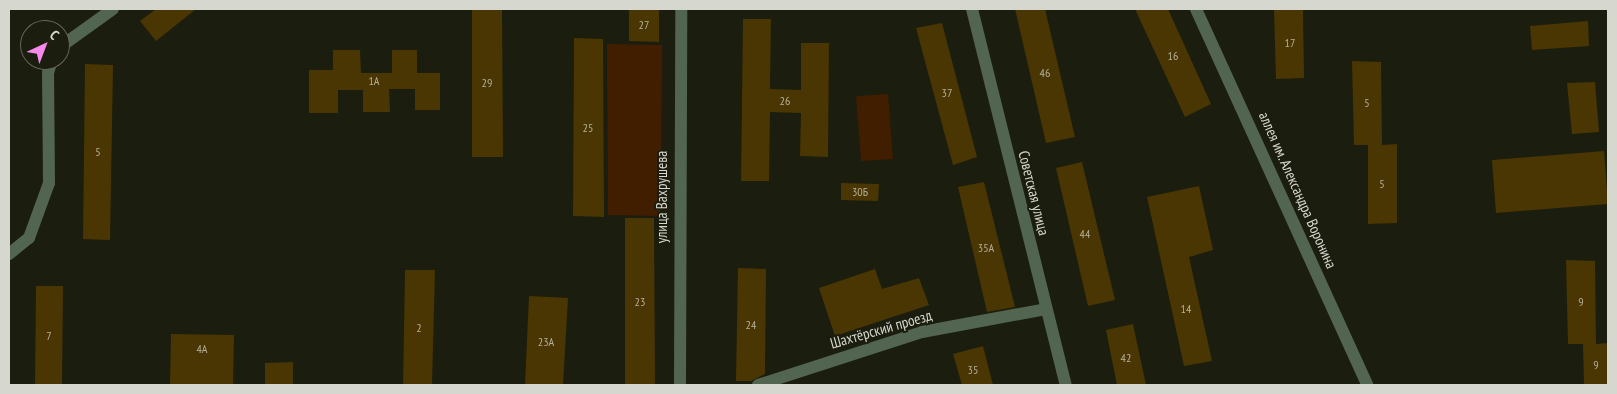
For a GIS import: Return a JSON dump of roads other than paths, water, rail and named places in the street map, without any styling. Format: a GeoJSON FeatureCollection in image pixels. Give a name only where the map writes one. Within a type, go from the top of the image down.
{"type":"FeatureCollection","features":[{"type":"Feature","properties":{"kind":"street"},"geometry":{"type":"LineString","coordinates":[[70,40],[113,9]]}},
{"type":"Feature","properties":{"kind":"street","name":"улица Вахрушева"},"geometry":{"type":"LineString","coordinates":[[680,385],[681,9]]}},
{"type":"Feature","properties":{"kind":"street","name":"Советская улица"},"geometry":{"type":"LineString","coordinates":[[972,9],[1066,385]]}},
{"type":"Feature","properties":{"kind":"street","name":"аллея им. Александра Воронина"},"geometry":{"type":"LineString","coordinates":[[1196,9],[1367,385]]}},
{"type":"Feature","properties":{"kind":"street"},"geometry":{"type":"LineString","coordinates":[[9,254],[29,238],[49,184],[49,70]]}},
{"type":"Feature","properties":{"kind":"street","name":"Шахтёрский проезд"},"geometry":{"type":"LineString","coordinates":[[758,385],[922,332],[1046,309]]}}]}
